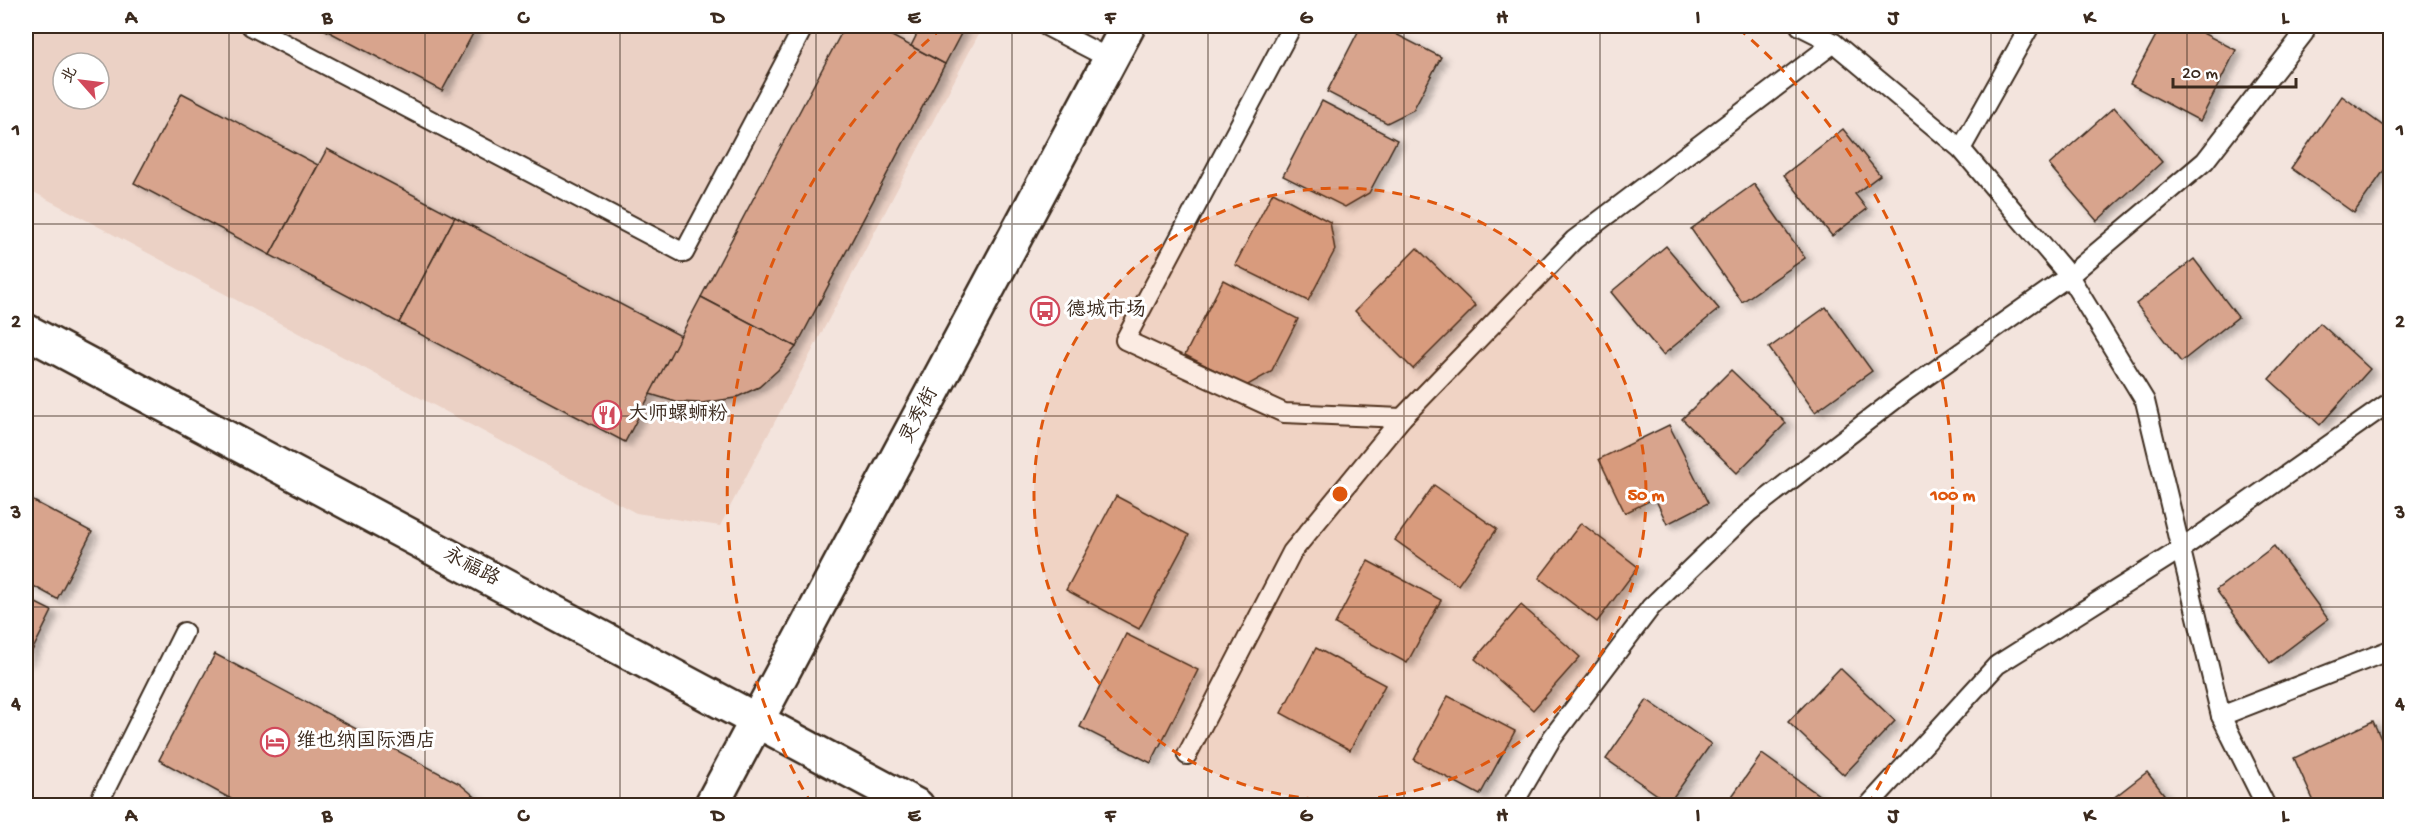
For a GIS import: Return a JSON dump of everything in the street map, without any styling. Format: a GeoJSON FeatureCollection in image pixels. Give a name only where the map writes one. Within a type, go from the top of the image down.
{"type":"FeatureCollection","features":[{"type":"Feature","properties":{"kind":"street","name":"灵秀街"},"geometry":{"type":"LineString","coordinates":[[711,806],[1128,26]]}},
{"type":"Feature","properties":{"kind":"street","name":"永福路"},"geometry":{"type":"LineString","coordinates":[[26,331],[917,806]]}},
{"type":"Feature","properties":{"kind":"lane"},"geometry":{"type":"LineString","coordinates":[[250,26],[684,253],[804,26]]}},
{"type":"Feature","properties":{"kind":"lane"},"geometry":{"type":"LineString","coordinates":[[1046,26],[1110,59]]}},
{"type":"Feature","properties":{"kind":"lane"},"geometry":{"type":"LineString","coordinates":[[1292,26],[1125,340],[1284,413],[1402,418]]}},
{"type":"Feature","properties":{"kind":"lane"},"geometry":{"type":"LineString","coordinates":[[1800,26],[1834,43],[1961,149],[2070,276],[2145,401],[2221,716],[2266,806]]}},
{"type":"Feature","properties":{"kind":"lane"},"geometry":{"type":"LineString","coordinates":[[1961,149],[2030,26]]}},
{"type":"Feature","properties":{"kind":"lane"},"geometry":{"type":"LineString","coordinates":[[1512,806],[1551,738],[1651,607],[1748,513],[1905,391],[2070,276],[2205,161],[2304,33]]}},
{"type":"Feature","properties":{"kind":"lane"},"geometry":{"type":"LineString","coordinates":[[1187,754],[1292,552],[1402,418],[1574,240],[1834,43]]}},
{"type":"Feature","properties":{"kind":"lane"},"geometry":{"type":"LineString","coordinates":[[1868,806],[1997,665],[2181,549],[2391,402]]}},
{"type":"Feature","properties":{"kind":"lane"},"geometry":{"type":"LineString","coordinates":[[98,806],[184,632]]}},
{"type":"Feature","properties":{"kind":"lane"},"geometry":{"type":"LineString","coordinates":[[2221,716],[2391,650]]}},
{"type":"Feature","properties":{"kind":"shaded area"},"geometry":{"type":"Polygon","coordinates":[[[26,26],[983,26],[720,526],[636,513],[26,188],[26,26]]]}},
{"type":"Feature","properties":{"kind":"building"},"geometry":{"type":"Polygon","coordinates":[[[318,26],[477,26],[442,91],[318,26]]]}},
{"type":"Feature","properties":{"kind":"building"},"geometry":{"type":"Polygon","coordinates":[[[845,26],[873,26],[945,64],[796,347],[701,297],[845,26]]]}},
{"type":"Feature","properties":{"kind":"building"},"geometry":{"type":"Polygon","coordinates":[[[921,26],[965,26],[945,64],[911,46],[921,26]]]}},
{"type":"Feature","properties":{"kind":"building"},"geometry":{"type":"Polygon","coordinates":[[[1361,26],[1380,26],[1441,57],[1413,110],[1387,123],[1327,92],[1361,26]]]}},
{"type":"Feature","properties":{"kind":"building"},"geometry":{"type":"Polygon","coordinates":[[[2161,26],[2189,26],[2236,50],[2200,121],[2130,84],[2161,26]]]}},
{"type":"Feature","properties":{"kind":"building"},"geometry":{"type":"Polygon","coordinates":[[[182,93],[318,165],[270,255],[134,183],[182,93]]]}},
{"type":"Feature","properties":{"kind":"building"},"geometry":{"type":"Polygon","coordinates":[[[2342,96],[2390,131],[2390,162],[2354,213],[2291,168],[2342,96]]]}},
{"type":"Feature","properties":{"kind":"building"},"geometry":{"type":"Polygon","coordinates":[[[1322,101],[1397,140],[1369,193],[1345,207],[1283,176],[1322,101]]]}},
{"type":"Feature","properties":{"kind":"building"},"geometry":{"type":"Polygon","coordinates":[[[2114,107],[2162,162],[2097,221],[2049,165],[2114,107]]]}},
{"type":"Feature","properties":{"kind":"building"},"geometry":{"type":"Polygon","coordinates":[[[1843,129],[1880,175],[1855,194],[1867,209],[1832,236],[1784,175],[1843,129]]]}},
{"type":"Feature","properties":{"kind":"building"},"geometry":{"type":"Polygon","coordinates":[[[327,149],[455,217],[399,323],[270,255],[327,149]]]}},
{"type":"Feature","properties":{"kind":"building"},"geometry":{"type":"Polygon","coordinates":[[[1754,184],[1805,258],[1742,302],[1691,229],[1754,184]]]}},
{"type":"Feature","properties":{"kind":"building"},"geometry":{"type":"Polygon","coordinates":[[[1273,192],[1330,222],[1335,250],[1308,301],[1235,265],[1273,192]]]}},
{"type":"Feature","properties":{"kind":"building"},"geometry":{"type":"Polygon","coordinates":[[[455,217],[681,336],[625,442],[399,323],[455,217]]]}},
{"type":"Feature","properties":{"kind":"building"},"geometry":{"type":"Polygon","coordinates":[[[1666,246],[1719,309],[1663,355],[1611,292],[1666,246]]]}},
{"type":"Feature","properties":{"kind":"building"},"geometry":{"type":"Polygon","coordinates":[[[1417,248],[1476,306],[1413,369],[1355,311],[1417,248]]]}},
{"type":"Feature","properties":{"kind":"building"},"geometry":{"type":"Polygon","coordinates":[[[2194,259],[2238,317],[2181,362],[2136,304],[2194,259]]]}},
{"type":"Feature","properties":{"kind":"building"},"geometry":{"type":"Polygon","coordinates":[[[1223,280],[1298,319],[1271,372],[1246,386],[1185,355],[1223,280]]]}},
{"type":"Feature","properties":{"kind":"building"},"geometry":{"type":"Polygon","coordinates":[[[701,297],[796,347],[778,370],[759,387],[735,398],[702,403],[676,402],[650,394],[701,297]]]}},
{"type":"Feature","properties":{"kind":"building"},"geometry":{"type":"Polygon","coordinates":[[[1826,307],[1872,371],[1815,412],[1769,348],[1826,307]]]}},
{"type":"Feature","properties":{"kind":"building"},"geometry":{"type":"Polygon","coordinates":[[[2320,323],[2370,369],[2320,425],[2269,379],[2320,323]]]}},
{"type":"Feature","properties":{"kind":"building"},"geometry":{"type":"Polygon","coordinates":[[[1731,370],[1786,423],[1737,473],[1682,419],[1731,370]]]}},
{"type":"Feature","properties":{"kind":"building"},"geometry":{"type":"Polygon","coordinates":[[[1669,425],[1708,503],[1667,524],[1655,498],[1625,513],[1599,459],[1669,425]]]}},
{"type":"Feature","properties":{"kind":"building"},"geometry":{"type":"Polygon","coordinates":[[[1434,485],[1497,529],[1458,585],[1395,540],[1434,485]]]}},
{"type":"Feature","properties":{"kind":"building"},"geometry":{"type":"Polygon","coordinates":[[[1116,496],[1189,535],[1139,629],[1066,590],[1116,496]]]}},
{"type":"Feature","properties":{"kind":"building"},"geometry":{"type":"Polygon","coordinates":[[[26,497],[92,532],[57,599],[26,582],[26,497]]]}},
{"type":"Feature","properties":{"kind":"building"},"geometry":{"type":"Polygon","coordinates":[[[1581,523],[1638,567],[1597,622],[1539,578],[1581,523]]]}},
{"type":"Feature","properties":{"kind":"building"},"geometry":{"type":"Polygon","coordinates":[[[2274,546],[2328,619],[2270,663],[2216,590],[2274,546]]]}},
{"type":"Feature","properties":{"kind":"building"},"geometry":{"type":"Polygon","coordinates":[[[1368,561],[1441,600],[1407,663],[1335,624],[1368,561]]]}},
{"type":"Feature","properties":{"kind":"building"},"geometry":{"type":"Polygon","coordinates":[[[26,598],[52,611],[26,663],[26,598]]]}},
{"type":"Feature","properties":{"kind":"building"},"geometry":{"type":"Polygon","coordinates":[[[1521,605],[1580,657],[1533,710],[1475,659],[1521,605]]]}},
{"type":"Feature","properties":{"kind":"building"},"geometry":{"type":"Polygon","coordinates":[[[1126,634],[1198,670],[1151,763],[1080,727],[1126,634]]]}},
{"type":"Feature","properties":{"kind":"building"},"geometry":{"type":"Polygon","coordinates":[[[1316,648],[1385,685],[1350,750],[1281,713],[1316,648]]]}},
{"type":"Feature","properties":{"kind":"building","name":"维也纳国际酒店"},"geometry":{"type":"Polygon","coordinates":[[[215,654],[460,784],[486,806],[244,806],[159,760],[215,654]]]}},
{"type":"Feature","properties":{"kind":"building"},"geometry":{"type":"Polygon","coordinates":[[[1840,668],[1895,721],[1844,775],[1788,722],[1840,668]]]}},
{"type":"Feature","properties":{"kind":"building"},"geometry":{"type":"Polygon","coordinates":[[[1448,696],[1515,731],[1480,795],[1414,760],[1448,696]]]}},
{"type":"Feature","properties":{"kind":"building"},"geometry":{"type":"Polygon","coordinates":[[[1647,700],[1711,744],[1669,803],[1606,759],[1647,700]]]}},
{"type":"Feature","properties":{"kind":"building"},"geometry":{"type":"Polygon","coordinates":[[[2373,721],[2390,759],[2390,806],[2316,806],[2294,758],[2373,721]]]}},
{"type":"Feature","properties":{"kind":"building"},"geometry":{"type":"Polygon","coordinates":[[[1762,754],[1827,801],[1823,806],[1725,806],[1762,754]]]}},
{"type":"Feature","properties":{"kind":"building"},"geometry":{"type":"Polygon","coordinates":[[[2147,772],[2173,806],[2103,806],[2147,772]]]}},
{"type":"Feature","properties":{"kind":"place","name":"德城市场"},"geometry":{"type":"Point","coordinates":[1045,311]}},
{"type":"Feature","properties":{"kind":"place","name":"大师螺蛳粉"},"geometry":{"type":"Point","coordinates":[607,415]}},
{"type":"Feature","properties":{"kind":"place","name":"维也纳国际酒店"},"geometry":{"type":"Point","coordinates":[275,742]}}]}
